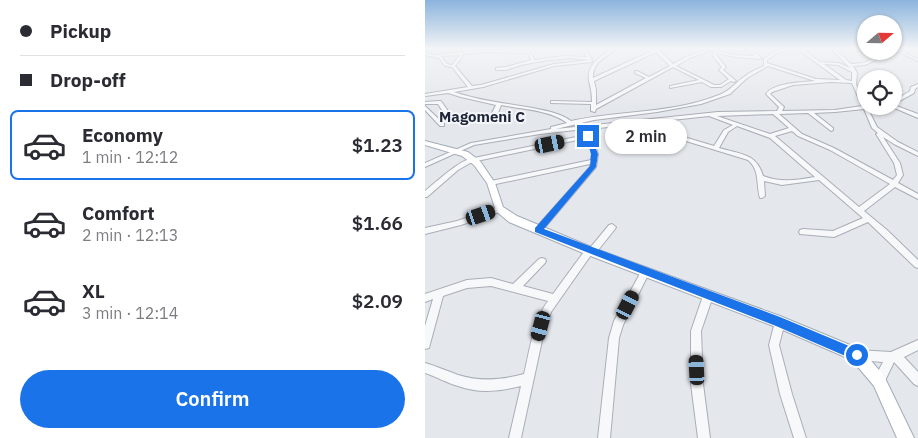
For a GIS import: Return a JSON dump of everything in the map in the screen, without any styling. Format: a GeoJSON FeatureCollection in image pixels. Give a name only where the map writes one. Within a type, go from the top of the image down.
{"type":"FeatureCollection","features":[{"type":"Feature","properties":{"kind":"main road"},"geometry":{"type":"LineString","coordinates":[[425,143],[454,151],[473,160],[484,171],[491,183],[499,209],[513,219],[591,252],[780,322],[857,355],[879,381],[906,438]]}},
{"type":"Feature","properties":{"kind":"street"},"geometry":{"type":"LineString","coordinates":[[455,68],[471,88]]}},
{"type":"Feature","properties":{"kind":"street"},"geometry":{"type":"LineString","coordinates":[[497,69],[505,68]]}},
{"type":"Feature","properties":{"kind":"street"},"geometry":{"type":"LineString","coordinates":[[512,68],[509,71],[513,77]]}},
{"type":"Feature","properties":{"kind":"street"},"geometry":{"type":"LineString","coordinates":[[425,95],[471,88],[542,68]]}},
{"type":"Feature","properties":{"kind":"street"},"geometry":{"type":"LineString","coordinates":[[590,68],[594,105],[592,118]]}},
{"type":"Feature","properties":{"kind":"street"},"geometry":{"type":"LineString","coordinates":[[591,81],[617,68]]}},
{"type":"Feature","properties":{"kind":"street"},"geometry":{"type":"LineString","coordinates":[[553,102],[594,105],[668,68]]}},
{"type":"Feature","properties":{"kind":"street"},"geometry":{"type":"LineString","coordinates":[[678,68],[702,81],[718,86],[730,80],[741,81]]}},
{"type":"Feature","properties":{"kind":"street"},"geometry":{"type":"LineString","coordinates":[[723,68],[721,70],[730,80]]}},
{"type":"Feature","properties":{"kind":"street"},"geometry":{"type":"LineString","coordinates":[[540,132],[569,122],[657,112],[717,98],[734,90],[755,68]]}},
{"type":"Feature","properties":{"kind":"street"},"geometry":{"type":"LineString","coordinates":[[784,68],[802,75],[830,81],[853,82]]}},
{"type":"Feature","properties":{"kind":"street"},"geometry":{"type":"LineString","coordinates":[[827,68],[846,82]]}},
{"type":"Feature","properties":{"kind":"street"},"geometry":{"type":"LineString","coordinates":[[849,68],[854,71]]}},
{"type":"Feature","properties":{"kind":"street"},"geometry":{"type":"LineString","coordinates":[[852,68],[855,76],[853,82]]}},
{"type":"Feature","properties":{"kind":"street"},"geometry":{"type":"LineString","coordinates":[[635,72],[649,78]]}},
{"type":"Feature","properties":{"kind":"street"},"geometry":{"type":"LineString","coordinates":[[801,84],[797,78],[802,75]]}},
{"type":"Feature","properties":{"kind":"street"},"geometry":{"type":"LineString","coordinates":[[672,87],[702,81]]}},
{"type":"Feature","properties":{"kind":"street"},"geometry":{"type":"LineString","coordinates":[[777,113],[782,107],[769,92],[801,84],[830,81]]}},
{"type":"Feature","properties":{"kind":"street"},"geometry":{"type":"LineString","coordinates":[[853,82],[857,88]]}},
{"type":"Feature","properties":{"kind":"street"},"geometry":{"type":"LineString","coordinates":[[902,99],[918,85]]}},
{"type":"Feature","properties":{"kind":"street"},"geometry":{"type":"LineString","coordinates":[[449,92],[472,100],[548,112],[566,118],[569,122]]}},
{"type":"Feature","properties":{"kind":"street"},"geometry":{"type":"LineString","coordinates":[[425,103],[439,102],[447,114]]}},
{"type":"Feature","properties":{"kind":"street"},"geometry":{"type":"LineString","coordinates":[[499,104],[495,111],[496,116],[502,122]]}},
{"type":"Feature","properties":{"kind":"street"},"geometry":{"type":"LineString","coordinates":[[425,107],[442,125]]}},
{"type":"Feature","properties":{"kind":"street"},"geometry":{"type":"LineString","coordinates":[[425,165],[454,151],[483,142],[540,132],[708,115],[857,108]]}},
{"type":"Feature","properties":{"kind":"street"},"geometry":{"type":"LineString","coordinates":[[902,109],[918,116]]}},
{"type":"Feature","properties":{"kind":"street"},"geometry":{"type":"LineString","coordinates":[[808,111],[831,129]]}},
{"type":"Feature","properties":{"kind":"street"},"geometry":{"type":"LineString","coordinates":[[657,112],[660,120]]}},
{"type":"Feature","properties":{"kind":"street"},"geometry":{"type":"LineString","coordinates":[[777,113],[792,129],[918,197]]}},
{"type":"Feature","properties":{"kind":"street"},"geometry":{"type":"LineString","coordinates":[[708,115],[735,126],[770,136],[859,211],[918,265]]}},
{"type":"Feature","properties":{"kind":"street"},"geometry":{"type":"LineString","coordinates":[[859,211],[870,200],[896,184],[901,172],[868,115]]}},
{"type":"Feature","properties":{"kind":"street"},"geometry":{"type":"LineString","coordinates":[[479,120],[496,116]]}},
{"type":"Feature","properties":{"kind":"street"},"geometry":{"type":"LineString","coordinates":[[639,123],[652,129],[716,147],[750,159],[755,163],[761,177],[762,196]]}},
{"type":"Feature","properties":{"kind":"street"},"geometry":{"type":"LineString","coordinates":[[716,147],[726,131],[735,126]]}},
{"type":"Feature","properties":{"kind":"street"},"geometry":{"type":"LineString","coordinates":[[538,230],[590,172],[595,154],[586,128]]}},
{"type":"Feature","properties":{"kind":"street"},"geometry":{"type":"LineString","coordinates":[[770,136],[792,129]]}},
{"type":"Feature","properties":{"kind":"street"},"geometry":{"type":"LineString","coordinates":[[878,131],[918,154]]}},
{"type":"Feature","properties":{"kind":"street"},"geometry":{"type":"LineString","coordinates":[[425,195],[455,169],[473,160],[588,136]]}},
{"type":"Feature","properties":{"kind":"street"},"geometry":{"type":"LineString","coordinates":[[815,141],[821,137]]}},
{"type":"Feature","properties":{"kind":"street"},"geometry":{"type":"LineString","coordinates":[[491,183],[594,161]]}},
{"type":"Feature","properties":{"kind":"street"},"geometry":{"type":"LineString","coordinates":[[761,177],[775,184],[820,178]]}},
{"type":"Feature","properties":{"kind":"street"},"geometry":{"type":"LineString","coordinates":[[425,231],[458,223],[499,209]]}},
{"type":"Feature","properties":{"kind":"street"},"geometry":{"type":"LineString","coordinates":[[803,232],[834,234],[868,219]]}},
{"type":"Feature","properties":{"kind":"street"},"geometry":{"type":"LineString","coordinates":[[515,438],[541,326],[554,298],[613,227]]}},
{"type":"Feature","properties":{"kind":"street"},"geometry":{"type":"LineString","coordinates":[[516,287],[542,261]]}},
{"type":"Feature","properties":{"kind":"street"},"geometry":{"type":"LineString","coordinates":[[604,438],[614,338],[645,272]]}},
{"type":"Feature","properties":{"kind":"street"},"geometry":{"type":"LineString","coordinates":[[425,298],[456,287],[491,282],[554,298]]}},
{"type":"Feature","properties":{"kind":"street"},"geometry":{"type":"LineString","coordinates":[[425,344],[439,294]]}},
{"type":"Feature","properties":{"kind":"street"},"geometry":{"type":"LineString","coordinates":[[704,438],[697,384],[696,331],[708,296]]}},
{"type":"Feature","properties":{"kind":"street"},"geometry":{"type":"LineString","coordinates":[[780,322],[774,345],[786,394],[800,438]]}},
{"type":"Feature","properties":{"kind":"street"},"geometry":{"type":"LineString","coordinates":[[857,355],[893,356],[918,345]]}},
{"type":"Feature","properties":{"kind":"street"},"geometry":{"type":"LineString","coordinates":[[893,356],[918,380]]}},
{"type":"Feature","properties":{"kind":"street"},"geometry":{"type":"LineString","coordinates":[[879,381],[893,356]]}},
{"type":"Feature","properties":{"kind":"street"},"geometry":{"type":"LineString","coordinates":[[425,368],[483,387],[507,384],[529,378]]}},
{"type":"Feature","properties":{"kind":"district","name":"Magomeni C"},"geometry":{"type":"Point","coordinates":[482,116]}},
{"type":"Feature","properties":{"kind":"route"},"geometry":{"type":"LineString","coordinates":[[588,136],[595,154],[593,167],[538,230],[780,322],[857,355]]}}]}
